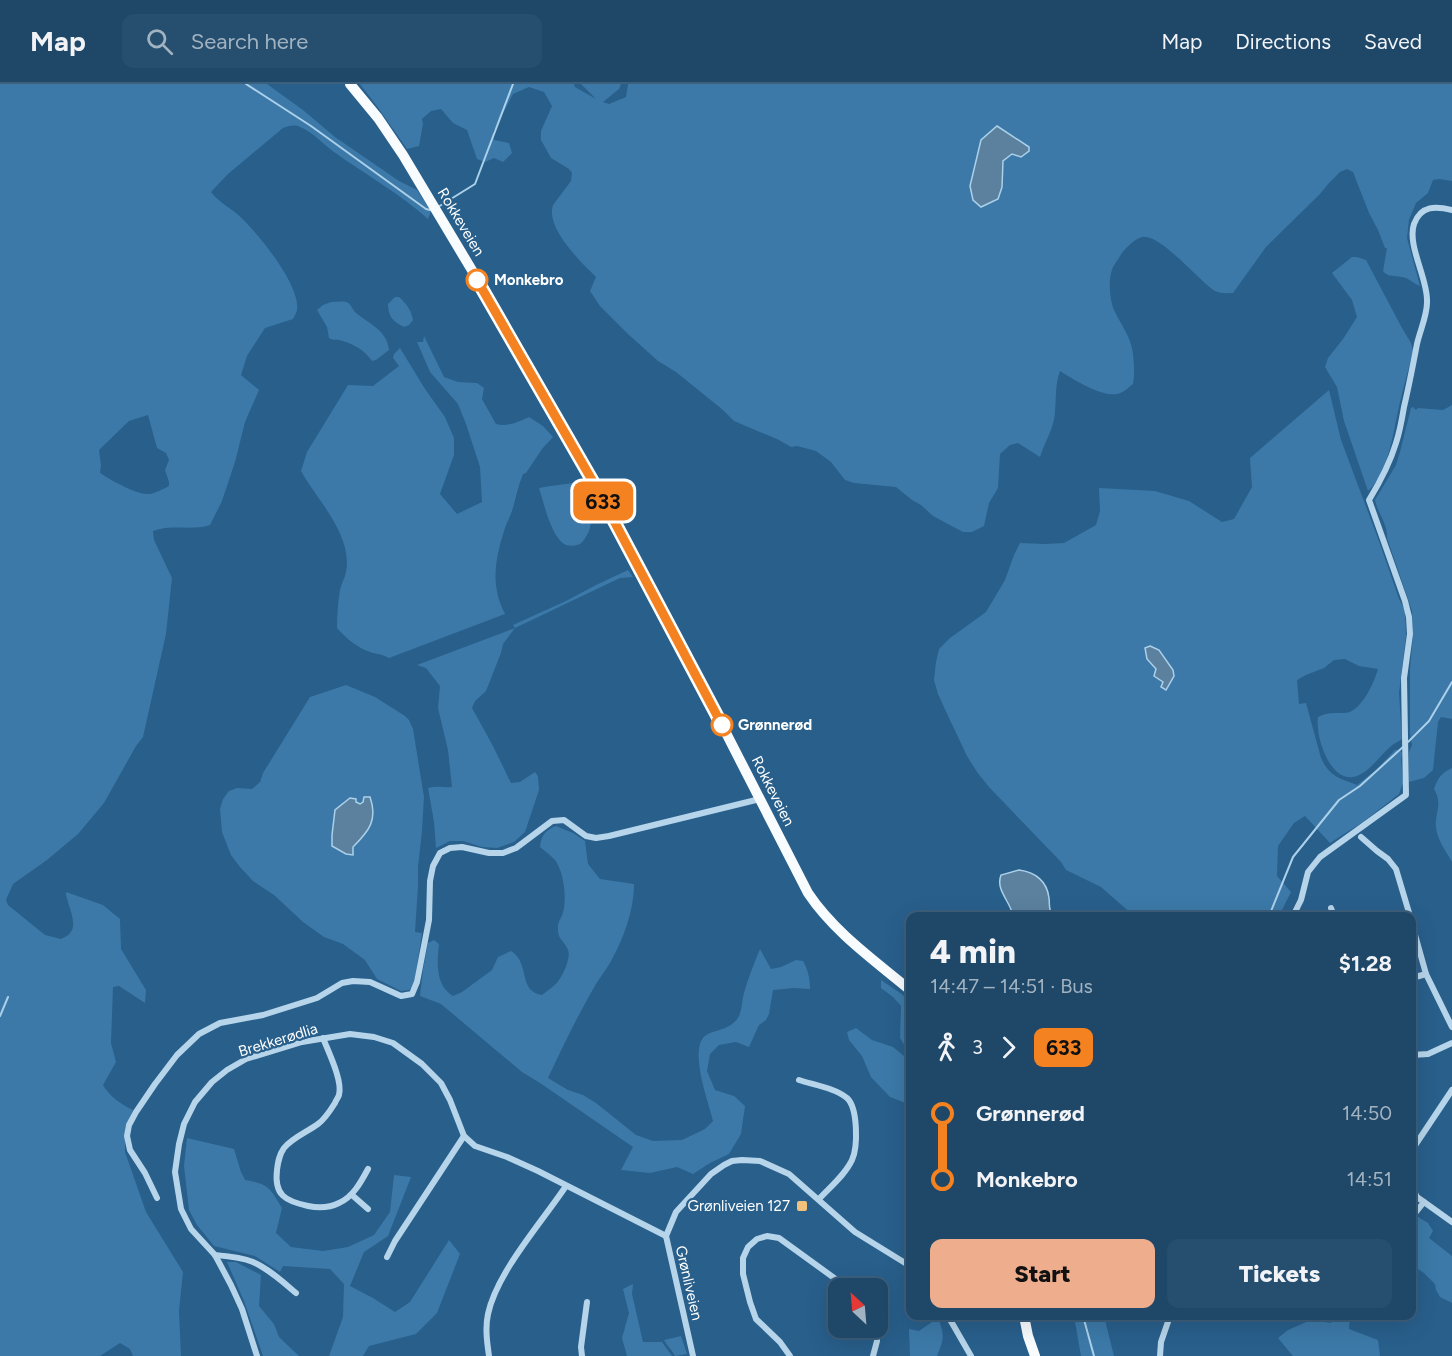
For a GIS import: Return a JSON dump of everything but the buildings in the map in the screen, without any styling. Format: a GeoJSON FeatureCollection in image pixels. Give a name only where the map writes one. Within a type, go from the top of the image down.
{"type":"FeatureCollection","features":[{"type":"Feature","properties":{"kind":"main road","name":"Rokkeveien"},"geometry":{"type":"LineString","coordinates":[[350,84],[378,118],[435,207],[596,487],[804,886],[825,917],[906,987]]}},
{"type":"Feature","properties":{"kind":"main road"},"geometry":{"type":"LineString","coordinates":[[1025,1320],[1035,1356]]}},
{"type":"Feature","properties":{"kind":"street"},"geometry":{"type":"LineString","coordinates":[[1295,912],[1301,900],[1308,872],[1320,857],[1406,795],[1404,678],[1410,634],[1409,616],[1369,500],[1379,484],[1397,440],[1427,305],[1427,291],[1413,239],[1414,225],[1420,214],[1430,208],[1452,210]]}},
{"type":"Feature","properties":{"kind":"street"},"geometry":{"type":"LineString","coordinates":[[157,1198],[130,1150],[127,1136],[129,1125],[136,1112],[177,1055],[199,1034],[220,1023],[263,1015],[317,998],[342,983],[370,982],[401,996],[412,994],[417,982],[429,920],[430,881],[433,866],[445,849],[462,847],[489,853],[502,853],[516,848],[552,821],[564,820],[586,836],[596,838],[760,799]]}},
{"type":"Feature","properties":{"kind":"street"},"geometry":{"type":"LineString","coordinates":[[1361,837],[1388,859],[1396,869],[1409,912]]}},
{"type":"Feature","properties":{"kind":"street"},"geometry":{"type":"LineString","coordinates":[[1331,908],[1332,912]]}},
{"type":"Feature","properties":{"kind":"street"},"geometry":{"type":"LineString","coordinates":[[1416,938],[1426,974],[1452,1027]]}},
{"type":"Feature","properties":{"kind":"street"},"geometry":{"type":"LineString","coordinates":[[1416,977],[1426,974]]}},
{"type":"Feature","properties":{"kind":"street","name":"Brekkerødlia"},"geometry":{"type":"LineString","coordinates":[[257,1356],[242,1309],[231,1285],[214,1255],[191,1229],[181,1209],[175,1172],[179,1144],[189,1113],[212,1082],[246,1059],[302,1042],[350,1034],[374,1037],[393,1043],[407,1052],[441,1083],[464,1136]]}},
{"type":"Feature","properties":{"kind":"street"},"geometry":{"type":"LineString","coordinates":[[323,1038],[339,1081],[339,1095],[329,1113],[319,1123],[283,1149],[278,1158],[276,1180],[280,1194],[287,1200],[308,1206],[331,1207],[352,1195],[368,1169]]}},
{"type":"Feature","properties":{"kind":"street"},"geometry":{"type":"LineString","coordinates":[[1416,1055],[1428,1054],[1452,1043]]}},
{"type":"Feature","properties":{"kind":"street"},"geometry":{"type":"LineString","coordinates":[[799,1080],[838,1093],[848,1098],[853,1106],[855,1137],[853,1158],[845,1171],[819,1199]]}},
{"type":"Feature","properties":{"kind":"street"},"geometry":{"type":"LineString","coordinates":[[1416,1144],[1452,1090]]}},
{"type":"Feature","properties":{"kind":"street"},"geometry":{"type":"LineString","coordinates":[[387,1257],[395,1241],[464,1136],[475,1146],[538,1171],[666,1236]]}},
{"type":"Feature","properties":{"kind":"street","name":"Grønliveien"},"geometry":{"type":"LineString","coordinates":[[693,1356],[666,1236],[676,1212],[693,1192],[717,1169],[732,1161],[760,1161],[789,1174],[855,1232],[906,1264]]}},
{"type":"Feature","properties":{"kind":"street"},"geometry":{"type":"LineString","coordinates":[[489,1356],[486,1334],[492,1300],[505,1274],[566,1186]]}},
{"type":"Feature","properties":{"kind":"street"},"geometry":{"type":"LineString","coordinates":[[352,1195],[368,1209]]}},
{"type":"Feature","properties":{"kind":"street"},"geometry":{"type":"LineString","coordinates":[[1416,1195],[1452,1222]]}},
{"type":"Feature","properties":{"kind":"street"},"geometry":{"type":"LineString","coordinates":[[1416,1212],[1424,1202]]}},
{"type":"Feature","properties":{"kind":"street"},"geometry":{"type":"LineString","coordinates":[[790,1356],[780,1342],[756,1318],[743,1274],[742,1258],[748,1247],[757,1239],[767,1236],[779,1238],[834,1278]]}},
{"type":"Feature","properties":{"kind":"street"},"geometry":{"type":"LineString","coordinates":[[214,1255],[231,1256],[253,1262],[276,1276],[296,1293]]}},
{"type":"Feature","properties":{"kind":"street"},"geometry":{"type":"LineString","coordinates":[[582,1356],[581,1347],[587,1302]]}},
{"type":"Feature","properties":{"kind":"street"},"geometry":{"type":"LineString","coordinates":[[950,1320],[970,1356]]}},
{"type":"Feature","properties":{"kind":"street"},"geometry":{"type":"LineString","coordinates":[[1160,1356],[1161,1342],[1169,1320]]}},
{"type":"Feature","properties":{"kind":"street"},"geometry":{"type":"LineString","coordinates":[[873,1356],[877,1338]]}},
{"type":"Feature","properties":{"kind":"shaded area"},"geometry":{"type":"Polygon","coordinates":[[[0,84],[267,84],[335,137],[399,181],[417,190],[431,211],[428,219],[305,129],[296,126],[283,128],[228,174],[211,192],[236,213],[265,244],[292,287],[297,311],[293,319],[265,328],[247,356],[241,375],[259,390],[245,422],[222,501],[210,525],[153,531],[154,540],[172,578],[166,634],[143,737],[104,803],[78,834],[13,884],[6,900],[8,905],[45,935],[61,939],[70,933],[73,924],[66,892],[103,905],[120,919],[121,949],[146,990],[145,1003],[119,986],[113,987],[111,1043],[116,1062],[103,1085],[116,1100],[133,1110],[125,1128],[125,1152],[146,1212],[183,1272],[179,1311],[181,1356],[133,1356],[130,1349],[120,1343],[100,1356],[0,1356],[0,84]],[[148,415],[129,421],[99,450],[100,473],[144,494],[157,492],[169,486],[165,470],[169,460],[166,453],[157,448],[148,415]]]}},
{"type":"Feature","properties":{"kind":"shaded area"},"geometry":{"type":"Polygon","coordinates":[[[360,84],[574,84],[575,87],[596,99],[581,84],[621,84],[619,89],[603,102],[609,104],[626,97],[628,84],[1452,84],[1452,181],[1433,180],[1428,193],[1416,203],[1409,220],[1407,238],[1420,286],[1383,271],[1387,248],[1369,213],[1353,172],[1347,169],[1340,172],[1266,247],[1233,293],[1215,291],[1159,242],[1142,237],[1135,240],[1114,265],[1110,285],[1116,315],[1132,348],[1133,384],[1121,393],[1103,393],[1087,387],[1060,371],[1054,420],[1040,457],[1018,443],[1010,445],[1000,454],[998,488],[989,503],[984,526],[972,532],[963,532],[933,516],[896,487],[845,480],[831,462],[816,451],[797,446],[791,447],[734,421],[676,372],[658,361],[600,306],[590,291],[596,277],[566,244],[554,224],[553,205],[571,181],[572,173],[551,158],[541,140],[541,131],[552,106],[544,92],[529,87],[513,94],[493,132],[494,140],[509,143],[512,153],[503,162],[494,158],[485,162],[477,159],[467,130],[453,123],[441,109],[431,111],[422,119],[419,146],[407,149],[360,84]]]}},
{"type":"Feature","properties":{"kind":"shaded area"},"geometry":{"type":"Polygon","coordinates":[[[997,126],[1029,147],[1029,151],[1021,157],[1012,154],[1003,161],[1002,187],[998,199],[981,207],[973,200],[970,186],[981,140],[997,126]]]}},
{"type":"Feature","properties":{"kind":"shaded area"},"geometry":{"type":"Polygon","coordinates":[[[1352,257],[1366,260],[1411,343],[1413,351],[1386,462],[1368,491],[1344,421],[1337,387],[1325,367],[1328,358],[1357,317],[1352,300],[1332,273],[1352,257]]]}},
{"type":"Feature","properties":{"kind":"shaded area"},"geometry":{"type":"Polygon","coordinates":[[[395,297],[399,297],[404,302],[412,316],[413,320],[404,327],[394,321],[389,312],[388,304],[395,297]]]}},
{"type":"Feature","properties":{"kind":"shaded area"},"geometry":{"type":"Polygon","coordinates":[[[331,302],[349,304],[355,312],[381,332],[388,343],[389,350],[372,361],[356,347],[329,338],[327,327],[317,310],[331,302]]]}},
{"type":"Feature","properties":{"kind":"shaded area"},"geometry":{"type":"Polygon","coordinates":[[[424,336],[444,377],[458,382],[477,383],[484,388],[482,399],[496,424],[509,424],[529,417],[543,426],[553,437],[523,474],[502,539],[497,561],[496,582],[497,593],[505,614],[389,658],[360,648],[337,628],[340,590],[346,572],[347,558],[339,531],[301,471],[307,452],[348,385],[373,386],[399,366],[393,358],[400,348],[445,417],[454,438],[454,455],[440,494],[457,514],[482,502],[480,467],[466,424],[458,404],[430,372],[417,342],[423,342],[424,336]]]}},
{"type":"Feature","properties":{"kind":"shaded area"},"geometry":{"type":"Polygon","coordinates":[[[1329,390],[1341,440],[1405,610],[1406,636],[1399,693],[1402,739],[1391,746],[1369,769],[1353,777],[1337,772],[1321,745],[1318,717],[1345,713],[1356,708],[1370,689],[1378,669],[1359,666],[1345,659],[1334,660],[1324,668],[1297,680],[1299,704],[1306,703],[1321,758],[1332,773],[1357,785],[1376,770],[1395,750],[1400,750],[1403,783],[1399,794],[1363,822],[1330,843],[1305,816],[1294,823],[1278,846],[1277,876],[1291,892],[1281,912],[1129,912],[1101,887],[1066,870],[977,772],[938,694],[934,680],[939,649],[950,638],[986,612],[1005,580],[1020,543],[1064,543],[1096,525],[1100,511],[1099,488],[1155,491],[1189,501],[1222,522],[1234,519],[1252,487],[1250,458],[1329,390]]]}},
{"type":"Feature","properties":{"kind":"shaded area"},"geometry":{"type":"Polygon","coordinates":[[[1452,405],[1452,719],[1441,717],[1438,722],[1433,770],[1424,778],[1409,782],[1409,752],[1412,745],[1410,669],[1413,635],[1412,611],[1375,500],[1396,465],[1411,408],[1443,410],[1452,405]]]}},
{"type":"Feature","properties":{"kind":"shaded area"},"geometry":{"type":"Polygon","coordinates":[[[577,482],[590,515],[590,529],[583,542],[568,545],[564,544],[555,533],[539,488],[577,482]]]}},
{"type":"Feature","properties":{"kind":"shaded area"},"geometry":{"type":"Polygon","coordinates":[[[628,570],[633,577],[620,578],[515,628],[513,625],[628,570]]]}},
{"type":"Feature","properties":{"kind":"shaded area"},"geometry":{"type":"Polygon","coordinates":[[[515,628],[503,644],[486,691],[475,701],[472,708],[511,783],[520,782],[535,772],[538,776],[539,790],[525,832],[514,842],[497,848],[482,847],[463,841],[450,841],[436,848],[428,788],[452,787],[448,750],[438,708],[440,686],[426,668],[417,665],[515,628]]]}},
{"type":"Feature","properties":{"kind":"shaded area"},"geometry":{"type":"Polygon","coordinates":[[[1150,646],[1159,650],[1173,670],[1174,676],[1166,690],[1161,687],[1163,682],[1154,676],[1156,669],[1147,659],[1145,648],[1150,646]]]}},
{"type":"Feature","properties":{"kind":"shaded area"},"geometry":{"type":"Polygon","coordinates":[[[346,685],[375,697],[405,716],[413,729],[424,797],[415,932],[422,933],[414,985],[409,990],[401,991],[377,979],[365,960],[343,944],[324,937],[303,922],[274,895],[253,881],[231,855],[222,832],[220,809],[223,799],[229,791],[237,788],[252,789],[260,782],[263,773],[310,697],[346,685]],[[355,802],[335,810],[333,846],[353,854],[353,847],[365,835],[363,802],[360,804],[355,802]]]}},
{"type":"Feature","properties":{"kind":"shaded area"},"geometry":{"type":"Polygon","coordinates":[[[1452,768],[1452,862],[1437,832],[1438,799],[1434,789],[1440,776],[1452,768]]]}},
{"type":"Feature","properties":{"kind":"shaded area"},"geometry":{"type":"Polygon","coordinates":[[[364,797],[370,797],[372,819],[364,836],[353,847],[353,855],[346,854],[332,846],[335,810],[350,798],[356,799],[356,802],[360,804],[364,797]]]}},
{"type":"Feature","properties":{"kind":"shaded area"},"geometry":{"type":"Polygon","coordinates":[[[556,826],[585,841],[588,864],[600,879],[634,884],[634,894],[630,915],[619,945],[580,1012],[548,1078],[596,1103],[636,1135],[653,1141],[682,1140],[705,1129],[713,1121],[701,1074],[699,1049],[702,1040],[708,1034],[729,1026],[739,1016],[743,996],[760,949],[771,969],[796,960],[803,961],[806,968],[810,989],[773,990],[769,1014],[766,1020],[759,1025],[749,1047],[736,1042],[719,1045],[710,1054],[707,1071],[715,1090],[734,1096],[745,1106],[741,1134],[729,1154],[693,1174],[677,1167],[650,1173],[621,1170],[633,1147],[522,1072],[441,1004],[420,996],[428,943],[434,940],[439,944],[440,980],[447,992],[453,996],[492,970],[498,957],[511,951],[521,962],[526,982],[534,992],[542,995],[561,977],[569,957],[558,930],[558,923],[563,914],[564,885],[557,864],[540,847],[545,834],[556,826]]]}},
{"type":"Feature","properties":{"kind":"shaded area"},"geometry":{"type":"Polygon","coordinates":[[[1019,870],[1035,875],[1046,887],[1051,912],[1011,912],[1000,886],[1001,875],[1019,870]]]}},
{"type":"Feature","properties":{"kind":"shaded area"},"geometry":{"type":"Polygon","coordinates":[[[881,980],[903,995],[906,1000],[906,1048],[900,1038],[901,1006],[881,988],[881,980]]]}},
{"type":"Feature","properties":{"kind":"shaded area"},"geometry":{"type":"Polygon","coordinates":[[[856,1028],[872,1040],[893,1047],[906,1058],[906,1104],[890,1097],[871,1077],[862,1056],[849,1040],[847,1032],[856,1028]]]}},
{"type":"Feature","properties":{"kind":"shaded area"},"geometry":{"type":"Polygon","coordinates":[[[187,1138],[234,1149],[245,1180],[268,1188],[282,1208],[276,1233],[291,1247],[323,1251],[348,1247],[374,1235],[390,1212],[394,1175],[411,1177],[388,1236],[364,1252],[350,1286],[395,1312],[410,1302],[449,1240],[460,1254],[437,1313],[416,1334],[369,1346],[363,1356],[329,1356],[343,1317],[344,1284],[330,1269],[283,1266],[280,1272],[255,1256],[214,1246],[197,1225],[189,1210],[184,1166],[187,1138]]]}},
{"type":"Feature","properties":{"kind":"shaded area"},"geometry":{"type":"Polygon","coordinates":[[[1418,1217],[1428,1223],[1433,1231],[1429,1238],[1452,1256],[1452,1303],[1440,1297],[1435,1284],[1416,1268],[1416,1219],[1418,1217]]]}},
{"type":"Feature","properties":{"kind":"shaded area"},"geometry":{"type":"Polygon","coordinates":[[[227,1262],[236,1262],[261,1275],[259,1306],[274,1324],[279,1337],[299,1356],[263,1356],[244,1301],[227,1262]]]}},
{"type":"Feature","properties":{"kind":"shaded area"},"geometry":{"type":"Polygon","coordinates":[[[633,1284],[632,1294],[643,1342],[662,1342],[672,1356],[627,1356],[622,1338],[629,1313],[623,1289],[633,1284]]]}},
{"type":"Feature","properties":{"kind":"shaded area"},"geometry":{"type":"Polygon","coordinates":[[[939,1320],[943,1337],[937,1356],[910,1356],[909,1329],[919,1331],[939,1320]]]}},
{"type":"Feature","properties":{"kind":"shaded area"},"geometry":{"type":"Polygon","coordinates":[[[1075,1320],[1105,1320],[1114,1356],[1081,1356],[1075,1320]]]}},
{"type":"Feature","properties":{"kind":"shaded area"},"geometry":{"type":"Polygon","coordinates":[[[1311,1320],[1331,1323],[1332,1320],[1350,1320],[1349,1329],[1378,1340],[1380,1356],[1293,1356],[1278,1338],[1288,1330],[1311,1320]]]}},
{"type":"Feature","properties":{"kind":"shaded area"},"geometry":{"type":"Polygon","coordinates":[[[681,1336],[687,1354],[675,1356],[664,1340],[681,1336]]]}},
{"type":"Feature","properties":{"kind":"waterway"},"geometry":{"type":"LineString","coordinates":[[246,84],[311,126],[430,210]]}},
{"type":"Feature","properties":{"kind":"waterway"},"geometry":{"type":"LineString","coordinates":[[438,207],[475,184],[513,84]]}},
{"type":"Feature","properties":{"kind":"waterway"},"geometry":{"type":"LineString","coordinates":[[1408,742],[1429,721],[1452,682]]}},
{"type":"Feature","properties":{"kind":"waterway"},"geometry":{"type":"LineString","coordinates":[[1271,912],[1293,857],[1339,800],[1360,786],[1404,746]]}},
{"type":"Feature","properties":{"kind":"waterway"},"geometry":{"type":"LineString","coordinates":[[0,1016],[8,997]]}},
{"type":"Feature","properties":{"kind":"waterway"},"geometry":{"type":"LineString","coordinates":[[1084,1320],[1094,1356]]}},
{"type":"Feature","properties":{"kind":"bus line","name":"633"},"geometry":{"type":"LineString","coordinates":[[477,280],[596,487],[722,725]]}},
{"type":"Feature","properties":{"kind":"place","name":"Monkebro"},"geometry":{"type":"Point","coordinates":[477,280]}},
{"type":"Feature","properties":{"kind":"place","name":"Grønnerød"},"geometry":{"type":"Point","coordinates":[722,725]}},
{"type":"Feature","properties":{"kind":"place","name":"Grønliveien 127"},"geometry":{"type":"Point","coordinates":[802,1206]}}]}
